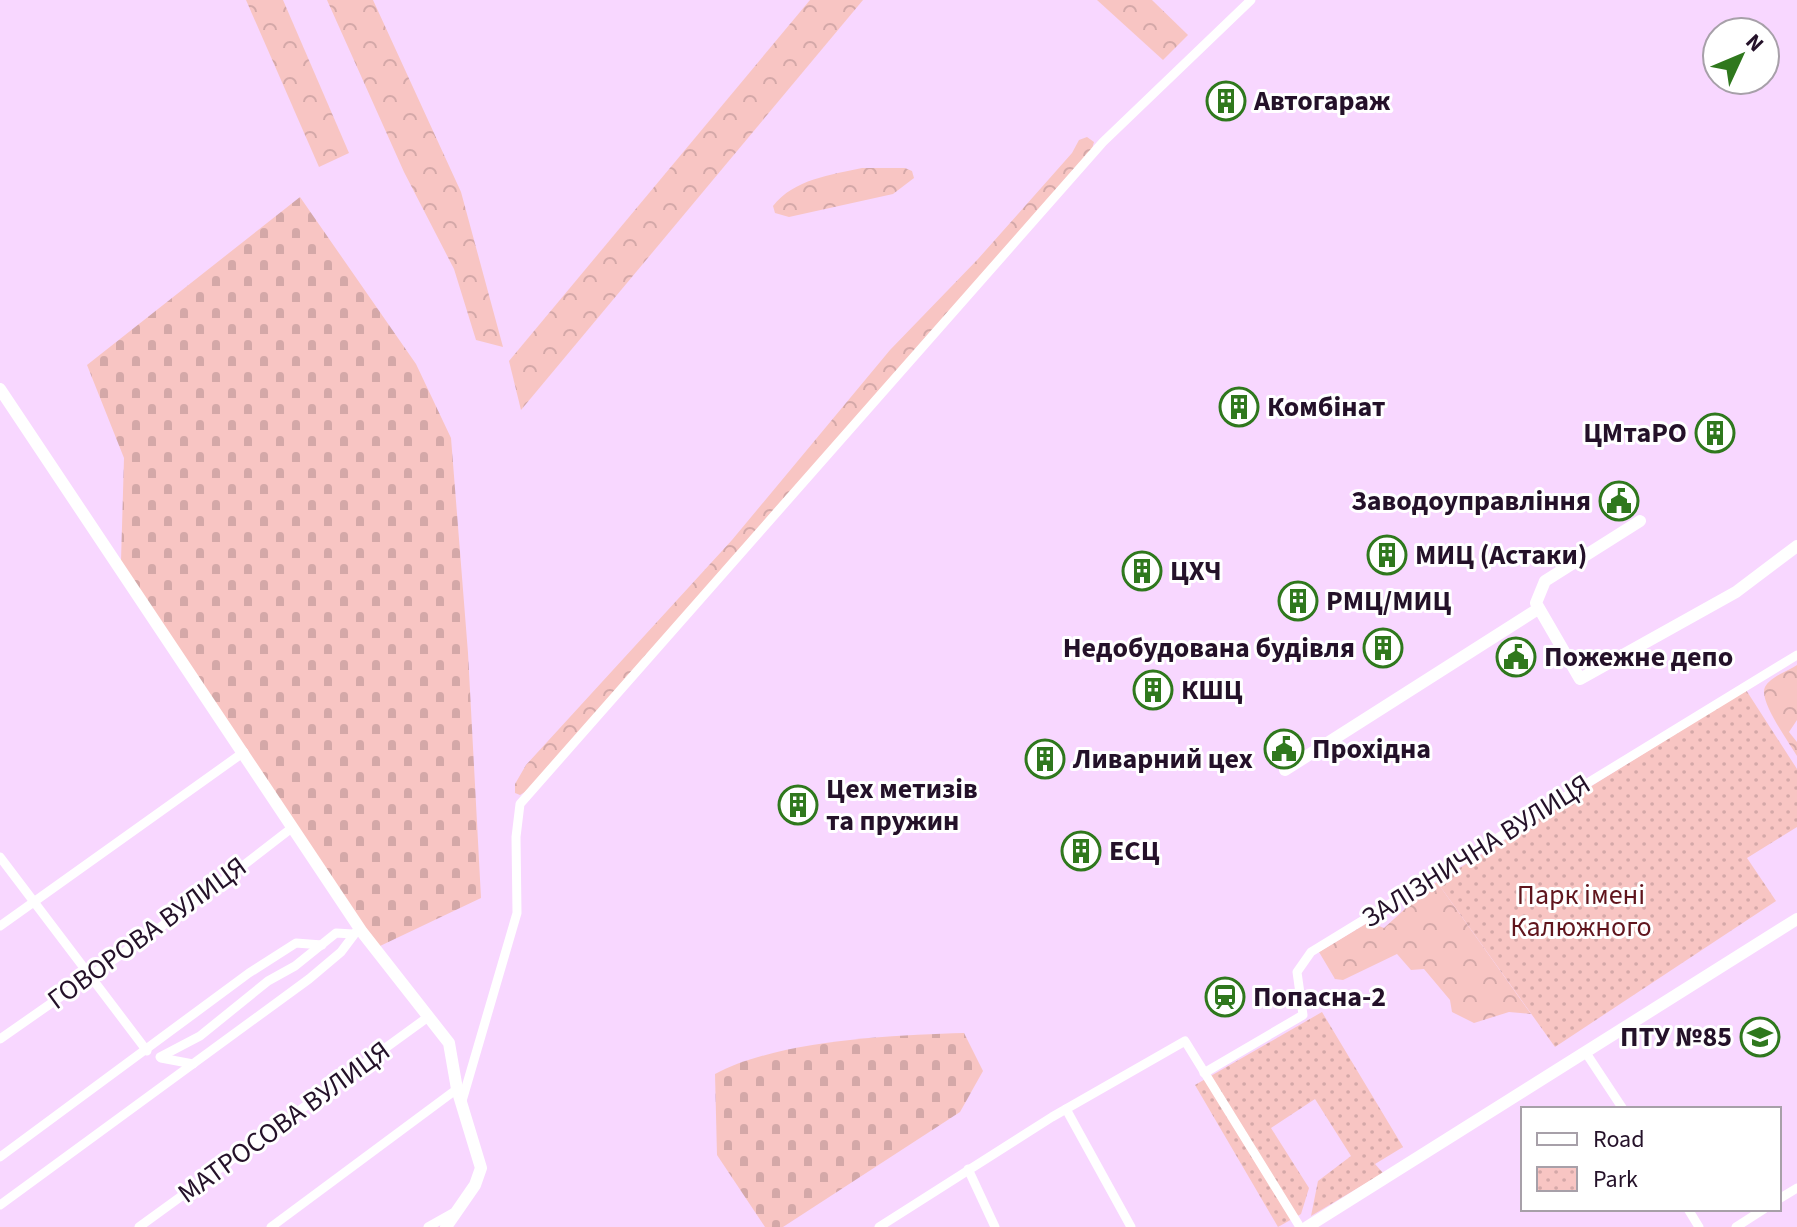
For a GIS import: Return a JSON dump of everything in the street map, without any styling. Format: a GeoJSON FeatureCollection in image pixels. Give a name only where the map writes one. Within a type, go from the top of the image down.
{"type":"FeatureCollection","features":[{"type":"Feature","properties":{"kind":"street"},"geometry":{"type":"LineString","coordinates":[[461,1103],[517,913],[516,837],[520,804],[1103,142],[1251,0]]}},
{"type":"Feature","properties":{"kind":"street"},"geometry":{"type":"LineString","coordinates":[[0,389],[244,752],[356,931],[449,1043],[457,1089],[481,1168],[475,1185],[446,1227]]}},
{"type":"Feature","properties":{"kind":"street"},"geometry":{"type":"LineString","coordinates":[[1640,521],[1545,581],[1536,603],[1580,679],[1736,592],[1797,546]]}},
{"type":"Feature","properties":{"kind":"street"},"geometry":{"type":"LineString","coordinates":[[1285,770],[1538,609]]}},
{"type":"Feature","properties":{"kind":"street","name":"ЗАЛІЗНИЧНА ВУЛИЦЯ"},"geometry":{"type":"LineString","coordinates":[[1204,1073],[1303,1015],[1297,972],[1311,952],[1797,655]]}},
{"type":"Feature","properties":{"kind":"street"},"geometry":{"type":"LineString","coordinates":[[0,926],[244,752]]}},
{"type":"Feature","properties":{"kind":"street","name":"ГОВОРОВА ВУЛИЦЯ"},"geometry":{"type":"LineString","coordinates":[[0,1039],[192,905],[293,827]]}},
{"type":"Feature","properties":{"kind":"street"},"geometry":{"type":"LineString","coordinates":[[0,857],[145,1052],[193,1064]]}},
{"type":"Feature","properties":{"kind":"street"},"geometry":{"type":"LineString","coordinates":[[1307,1227],[1797,919]]}},
{"type":"Feature","properties":{"kind":"street"},"geometry":{"type":"LineString","coordinates":[[160,1057],[200,1036],[268,981],[336,933],[356,931]]}},
{"type":"Feature","properties":{"kind":"street"},"geometry":{"type":"LineString","coordinates":[[0,1205],[309,979],[341,952],[356,931]]}},
{"type":"Feature","properties":{"kind":"street"},"geometry":{"type":"LineString","coordinates":[[0,1157],[249,973],[296,943],[322,945]]}},
{"type":"Feature","properties":{"kind":"street","name":"МАТРОСОВА ВУЛИЦЯ"},"geometry":{"type":"LineString","coordinates":[[139,1227],[428,1017]]}},
{"type":"Feature","properties":{"kind":"street"},"geometry":{"type":"LineString","coordinates":[[879,1227],[1066,1109],[1185,1041],[1300,1227]]}},
{"type":"Feature","properties":{"kind":"street"},"geometry":{"type":"LineString","coordinates":[[1586,1053],[1622,1107]]}},
{"type":"Feature","properties":{"kind":"street"},"geometry":{"type":"LineString","coordinates":[[271,1227],[457,1089]]}},
{"type":"Feature","properties":{"kind":"street"},"geometry":{"type":"LineString","coordinates":[[1066,1109],[1131,1227]]}},
{"type":"Feature","properties":{"kind":"street"},"geometry":{"type":"LineString","coordinates":[[968,1169],[995,1227]]}},
{"type":"Feature","properties":{"kind":"street"},"geometry":{"type":"LineString","coordinates":[[1736,1227],[1761,1211]]}},
{"type":"Feature","properties":{"kind":"street"},"geometry":{"type":"LineString","coordinates":[[428,1227],[453,1213]]}},
{"type":"Feature","properties":{"kind":"green space"},"geometry":{"type":"Polygon","coordinates":[[[246,0],[283,0],[349,153],[319,167],[246,0]]]}},
{"type":"Feature","properties":{"kind":"green space"},"geometry":{"type":"Polygon","coordinates":[[[327,0],[373,0],[461,192],[503,347],[476,340],[454,269],[404,172],[327,0]]]}},
{"type":"Feature","properties":{"kind":"green space"},"geometry":{"type":"Polygon","coordinates":[[[810,0],[863,0],[521,410],[509,361],[810,0]]]}},
{"type":"Feature","properties":{"kind":"green space"},"geometry":{"type":"Polygon","coordinates":[[[1097,0],[1152,0],[1188,35],[1163,60],[1097,0]]]}},
{"type":"Feature","properties":{"kind":"green space"},"geometry":{"type":"Polygon","coordinates":[[[1087,137],[1094,142],[1092,149],[528,790],[520,795],[515,793],[515,784],[526,765],[732,540],[890,350],[978,259],[1072,153],[1079,140],[1087,137]]]}},
{"type":"Feature","properties":{"kind":"green space"},"geometry":{"type":"Polygon","coordinates":[[[862,168],[905,168],[912,171],[914,178],[893,194],[789,217],[775,213],[773,206],[802,184],[862,168]]]}},
{"type":"Feature","properties":{"kind":"green space"},"geometry":{"type":"Polygon","coordinates":[[[300,197],[416,364],[451,438],[468,653],[481,898],[380,946],[362,932],[121,561],[124,458],[87,365],[300,197]]]}},
{"type":"Feature","properties":{"kind":"green space"},"geometry":{"type":"Polygon","coordinates":[[[1797,665],[1797,720],[1789,732],[1797,742],[1797,756],[1770,711],[1764,693],[1771,680],[1797,665]]]}},
{"type":"Feature","properties":{"kind":"green space","name":"Парк імені Калюжного"},"geometry":{"type":"Polygon","coordinates":[[[1746,690],[1797,769],[1797,827],[1747,858],[1776,901],[1555,1047],[1437,882],[1746,690]]]}},
{"type":"Feature","properties":{"kind":"green space"},"geometry":{"type":"Polygon","coordinates":[[[1437,882],[1531,1014],[1509,1012],[1474,1023],[1452,1012],[1450,1000],[1424,969],[1411,970],[1397,954],[1343,980],[1335,979],[1319,952],[1369,922],[1384,928],[1405,909],[1404,902],[1437,882]]]}},
{"type":"Feature","properties":{"kind":"green space"},"geometry":{"type":"Polygon","coordinates":[[[1322,1012],[1403,1147],[1375,1164],[1383,1173],[1311,1216],[1318,1181],[1351,1156],[1315,1099],[1271,1128],[1309,1188],[1301,1214],[1278,1227],[1195,1085],[1322,1012]]]}},
{"type":"Feature","properties":{"kind":"green space"},"geometry":{"type":"Polygon","coordinates":[[[964,1033],[983,1071],[960,1112],[783,1227],[765,1227],[717,1155],[715,1074],[741,1063],[803,1047],[904,1035],[964,1033]]]}},
{"type":"Feature","properties":{"kind":"place","name":"Автогараж"},"geometry":{"type":"Point","coordinates":[1226,101]}},
{"type":"Feature","properties":{"kind":"place","name":"Комбінат"},"geometry":{"type":"Point","coordinates":[1239,407]}},
{"type":"Feature","properties":{"kind":"place","name":"ЦМтаРО"},"geometry":{"type":"Point","coordinates":[1715,433]}},
{"type":"Feature","properties":{"kind":"place","name":"Заводоуправління"},"geometry":{"type":"Point","coordinates":[1619,501]}},
{"type":"Feature","properties":{"kind":"place","name":"МИЦ (Астаки)"},"geometry":{"type":"Point","coordinates":[1387,555]}},
{"type":"Feature","properties":{"kind":"place","name":"ЦХЧ"},"geometry":{"type":"Point","coordinates":[1142,571]}},
{"type":"Feature","properties":{"kind":"place","name":"РМЦ/МИЦ"},"geometry":{"type":"Point","coordinates":[1298,601]}},
{"type":"Feature","properties":{"kind":"place","name":"Недобудована будівля"},"geometry":{"type":"Point","coordinates":[1383,648]}},
{"type":"Feature","properties":{"kind":"place","name":"Пожежне депо"},"geometry":{"type":"Point","coordinates":[1516,657]}},
{"type":"Feature","properties":{"kind":"place","name":"КШЦ"},"geometry":{"type":"Point","coordinates":[1153,690]}},
{"type":"Feature","properties":{"kind":"place","name":"Прохідна"},"geometry":{"type":"Point","coordinates":[1284,749]}},
{"type":"Feature","properties":{"kind":"place","name":"Ливарний цех"},"geometry":{"type":"Point","coordinates":[1045,759]}},
{"type":"Feature","properties":{"kind":"place","name":"Цех метизів та пружин"},"geometry":{"type":"Point","coordinates":[798,805]}},
{"type":"Feature","properties":{"kind":"place","name":"ЕСЦ"},"geometry":{"type":"Point","coordinates":[1081,851]}},
{"type":"Feature","properties":{"kind":"place","name":"Попасна-2"},"geometry":{"type":"Point","coordinates":[1225,997]}},
{"type":"Feature","properties":{"kind":"place","name":"ПТУ №85"},"geometry":{"type":"Point","coordinates":[1760,1037]}}]}
